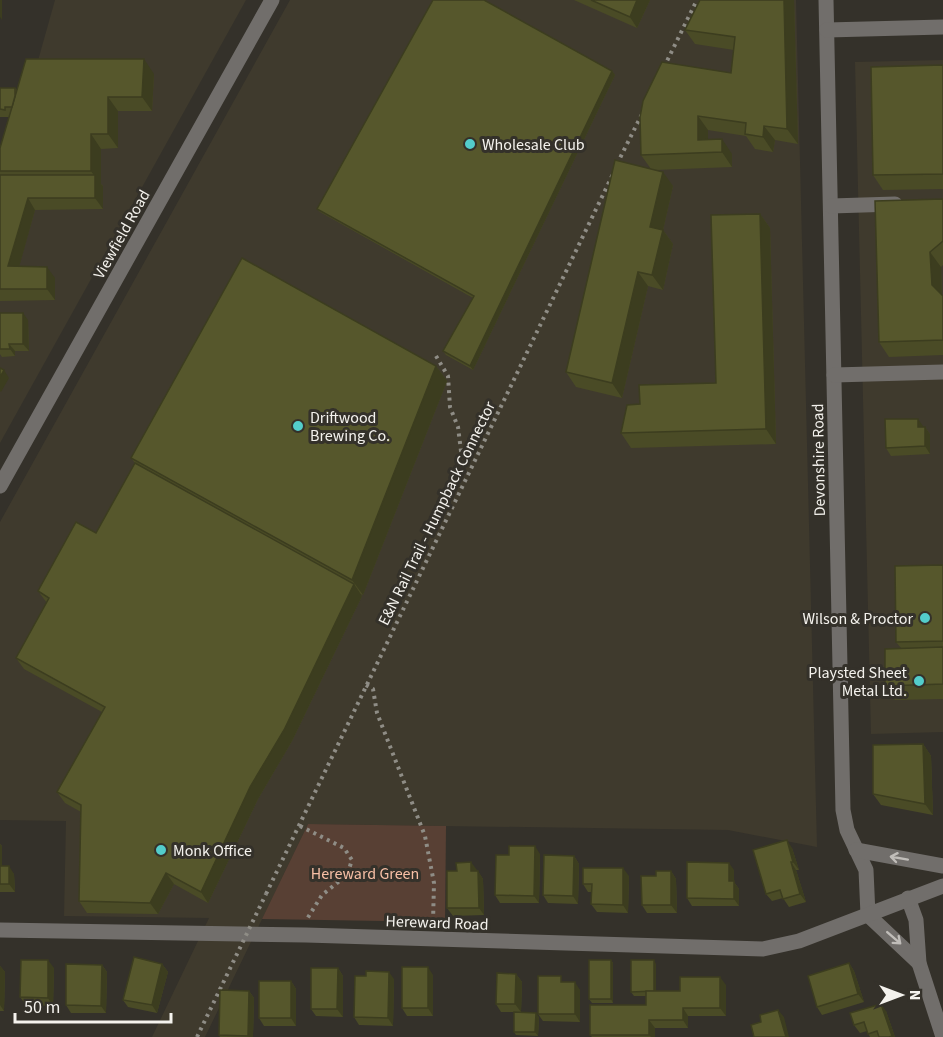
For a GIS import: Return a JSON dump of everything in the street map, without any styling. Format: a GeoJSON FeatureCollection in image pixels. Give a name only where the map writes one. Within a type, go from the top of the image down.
{"type":"FeatureCollection","features":[{"type":"Feature","properties":{"kind":"street","name":"Viewfield Road"},"geometry":{"type":"LineString","coordinates":[[0,486],[272,0]]}},
{"type":"Feature","properties":{"kind":"street","name":"Devonshire Road"},"geometry":{"type":"LineString","coordinates":[[826,0],[843,810],[847,830],[866,870],[868,915]]}},
{"type":"Feature","properties":{"kind":"street"},"geometry":{"type":"LineString","coordinates":[[827,30],[943,27]]}},
{"type":"Feature","properties":{"kind":"street"},"geometry":{"type":"LineString","coordinates":[[831,206],[909,204]]}},
{"type":"Feature","properties":{"kind":"street"},"geometry":{"type":"LineString","coordinates":[[834,375],[943,372]]}},
{"type":"Feature","properties":{"kind":"street"},"geometry":{"type":"LineString","coordinates":[[856,850],[943,866]]}},
{"type":"Feature","properties":{"kind":"street","name":"Hereward Road"},"geometry":{"type":"LineString","coordinates":[[0,930],[306,935],[763,949],[799,941],[943,886]]}},
{"type":"Feature","properties":{"kind":"street"},"geometry":{"type":"LineString","coordinates":[[908,898],[916,920],[919,963],[943,1037]]}},
{"type":"Feature","properties":{"kind":"street"},"geometry":{"type":"LineString","coordinates":[[868,915],[919,963]]}},
{"type":"Feature","properties":{"kind":"path"},"geometry":{"type":"LineString","coordinates":[[660,75],[697,0]]}},
{"type":"Feature","properties":{"kind":"path","name":"E&N Rail Trail - Humpback Connector"},"geometry":{"type":"LineString","coordinates":[[197,1037],[645,107]]}},
{"type":"Feature","properties":{"kind":"path"},"geometry":{"type":"LineString","coordinates":[[436,356],[448,376],[450,407],[458,428],[461,451],[470,469]]}},
{"type":"Feature","properties":{"kind":"path"},"geometry":{"type":"LineString","coordinates":[[366,685],[373,689],[377,713],[425,836],[434,884],[433,940]]}},
{"type":"Feature","properties":{"kind":"path"},"geometry":{"type":"LineString","coordinates":[[300,826],[344,848],[352,860],[347,875],[322,895],[307,919]]}},
{"type":"Feature","properties":{"kind":"shaded area"},"geometry":{"type":"Polygon","coordinates":[[[55,0],[246,0],[0,443],[0,196],[55,0]]]}},
{"type":"Feature","properties":{"kind":"shaded area"},"geometry":{"type":"Polygon","coordinates":[[[290,0],[796,0],[817,847],[728,830],[308,824],[205,1037],[152,1037],[209,918],[64,916],[66,821],[0,820],[0,522],[290,0]]]}},
{"type":"Feature","properties":{"kind":"shaded area"},"geometry":{"type":"Polygon","coordinates":[[[943,60],[943,732],[871,734],[855,62],[943,60]]]}},
{"type":"Feature","properties":{"kind":"green space","name":"Hereward Green"},"geometry":{"type":"Polygon","coordinates":[[[308,824],[446,826],[445,922],[262,919],[308,824]]]}},
{"type":"Feature","properties":{"kind":"building","name":"Wholesale Club"},"geometry":{"type":"Polygon","coordinates":[[[433,0],[484,0],[612,71],[470,366],[443,351],[474,296],[317,209],[433,0]]]}},
{"type":"Feature","properties":{"kind":"building"},"geometry":{"type":"Polygon","coordinates":[[[591,0],[637,0],[630,17],[591,0]]]}},
{"type":"Feature","properties":{"kind":"building"},"geometry":{"type":"Polygon","coordinates":[[[700,0],[784,0],[787,129],[764,126],[763,137],[745,134],[746,123],[698,116],[698,140],[722,139],[722,152],[641,155],[640,117],[643,101],[662,62],[731,73],[735,37],[685,30],[700,0]]]}},
{"type":"Feature","properties":{"kind":"building"},"geometry":{"type":"Polygon","coordinates":[[[26,59],[144,59],[142,97],[108,97],[108,134],[91,134],[91,171],[0,171],[0,148],[26,59]]]}},
{"type":"Feature","properties":{"kind":"building"},"geometry":{"type":"Polygon","coordinates":[[[943,65],[943,174],[873,175],[871,67],[943,65]]]}},
{"type":"Feature","properties":{"kind":"building"},"geometry":{"type":"Polygon","coordinates":[[[0,88],[15,88],[12,107],[5,107],[5,110],[0,109],[0,88]]]}},
{"type":"Feature","properties":{"kind":"building"},"geometry":{"type":"Polygon","coordinates":[[[615,160],[663,172],[650,227],[663,230],[652,275],[638,272],[612,383],[566,372],[615,160]]]}},
{"type":"Feature","properties":{"kind":"building"},"geometry":{"type":"Polygon","coordinates":[[[0,175],[95,175],[95,198],[28,198],[8,266],[47,267],[47,289],[0,289],[0,175]]]}},
{"type":"Feature","properties":{"kind":"building"},"geometry":{"type":"Polygon","coordinates":[[[943,199],[943,241],[930,252],[932,285],[943,296],[943,340],[879,342],[875,201],[943,199]]]}},
{"type":"Feature","properties":{"kind":"building"},"geometry":{"type":"Polygon","coordinates":[[[760,214],[766,429],[621,433],[627,405],[640,404],[639,385],[716,383],[711,215],[760,214]]]}},
{"type":"Feature","properties":{"kind":"building","name":"Driftwood Brewing Co."},"geometry":{"type":"Polygon","coordinates":[[[242,258],[436,366],[352,580],[131,458],[242,258]]]}},
{"type":"Feature","properties":{"kind":"building"},"geometry":{"type":"Polygon","coordinates":[[[0,313],[23,313],[23,344],[9,344],[10,349],[0,349],[0,313]]]}},
{"type":"Feature","properties":{"kind":"building"},"geometry":{"type":"Polygon","coordinates":[[[885,419],[918,419],[918,427],[925,427],[925,446],[886,448],[885,419]]]}},
{"type":"Feature","properties":{"kind":"building"},"geometry":{"type":"Polygon","coordinates":[[[135,463],[354,584],[284,730],[250,787],[201,892],[166,873],[150,903],[79,901],[81,805],[57,792],[105,707],[16,658],[49,598],[38,591],[76,522],[96,533],[135,463]]]}},
{"type":"Feature","properties":{"kind":"building","name":"Wilson & Proctor"},"geometry":{"type":"Polygon","coordinates":[[[943,565],[943,641],[896,642],[895,566],[943,565]]]}},
{"type":"Feature","properties":{"kind":"building"},"geometry":{"type":"Polygon","coordinates":[[[943,647],[943,684],[885,686],[885,649],[943,647]]]}},
{"type":"Feature","properties":{"kind":"building"},"geometry":{"type":"Polygon","coordinates":[[[923,744],[925,804],[873,794],[873,745],[923,744]]]}},
{"type":"Feature","properties":{"kind":"building"},"geometry":{"type":"Polygon","coordinates":[[[787,840],[800,894],[783,899],[780,890],[766,894],[753,850],[787,840]]]}},
{"type":"Feature","properties":{"kind":"building"},"geometry":{"type":"Polygon","coordinates":[[[509,846],[535,846],[534,896],[495,895],[496,855],[509,855],[509,846]]]}},
{"type":"Feature","properties":{"kind":"building"},"geometry":{"type":"Polygon","coordinates":[[[544,855],[574,856],[573,896],[543,895],[544,855]]]}},
{"type":"Feature","properties":{"kind":"building"},"geometry":{"type":"Polygon","coordinates":[[[471,862],[471,871],[478,871],[479,908],[447,908],[447,871],[457,871],[456,863],[471,862]]]}},
{"type":"Feature","properties":{"kind":"building"},"geometry":{"type":"Polygon","coordinates":[[[687,862],[729,863],[729,881],[734,881],[734,899],[687,898],[687,862]]]}},
{"type":"Feature","properties":{"kind":"building"},"geometry":{"type":"Polygon","coordinates":[[[0,866],[9,866],[9,884],[0,884],[0,866]]]}},
{"type":"Feature","properties":{"kind":"building"},"geometry":{"type":"Polygon","coordinates":[[[583,868],[623,868],[623,905],[591,904],[592,884],[583,884],[583,868]]]}},
{"type":"Feature","properties":{"kind":"building"},"geometry":{"type":"Polygon","coordinates":[[[656,871],[671,871],[671,905],[642,905],[641,876],[656,876],[656,871]]]}},
{"type":"Feature","properties":{"kind":"building"},"geometry":{"type":"Polygon","coordinates":[[[134,957],[162,964],[152,1005],[123,1000],[134,957]]]}},
{"type":"Feature","properties":{"kind":"building"},"geometry":{"type":"Polygon","coordinates":[[[21,960],[48,960],[48,998],[20,997],[21,960]]]}},
{"type":"Feature","properties":{"kind":"building"},"geometry":{"type":"Polygon","coordinates":[[[589,960],[611,960],[611,999],[589,999],[589,960]]]}},
{"type":"Feature","properties":{"kind":"building"},"geometry":{"type":"Polygon","coordinates":[[[631,960],[654,960],[654,991],[631,992],[631,960]]]}},
{"type":"Feature","properties":{"kind":"building"},"geometry":{"type":"Polygon","coordinates":[[[849,963],[858,994],[817,1007],[808,976],[849,963]]]}},
{"type":"Feature","properties":{"kind":"building"},"geometry":{"type":"Polygon","coordinates":[[[66,964],[102,965],[101,1006],[66,1005],[66,964]]]}},
{"type":"Feature","properties":{"kind":"building"},"geometry":{"type":"Polygon","coordinates":[[[402,967],[428,967],[428,1008],[402,1008],[402,967]]]}},
{"type":"Feature","properties":{"kind":"building"},"geometry":{"type":"Polygon","coordinates":[[[311,968],[338,968],[337,1009],[311,1009],[311,968]]]}},
{"type":"Feature","properties":{"kind":"building"},"geometry":{"type":"Polygon","coordinates":[[[366,971],[389,972],[388,1018],[354,1017],[355,976],[366,976],[366,971]]]}},
{"type":"Feature","properties":{"kind":"building"},"geometry":{"type":"Polygon","coordinates":[[[497,973],[516,974],[515,1004],[496,1004],[497,973]]]}},
{"type":"Feature","properties":{"kind":"building"},"geometry":{"type":"Polygon","coordinates":[[[538,976],[561,976],[561,982],[575,982],[575,1014],[538,1014],[538,976]]]}},
{"type":"Feature","properties":{"kind":"building"},"geometry":{"type":"Polygon","coordinates":[[[680,977],[720,977],[720,1008],[683,1008],[683,1020],[649,1020],[649,1035],[590,1035],[590,1005],[646,1005],[646,991],[680,991],[680,977]]]}},
{"type":"Feature","properties":{"kind":"building"},"geometry":{"type":"Polygon","coordinates":[[[259,981],[291,981],[291,1018],[259,1018],[259,981]]]}},
{"type":"Feature","properties":{"kind":"building"},"geometry":{"type":"Polygon","coordinates":[[[220,990],[249,991],[248,1036],[219,1035],[220,990]]]}},
{"type":"Feature","properties":{"kind":"building"},"geometry":{"type":"Polygon","coordinates":[[[881,1004],[892,1036],[879,1037],[877,1031],[868,1034],[864,1022],[854,1025],[850,1013],[881,1004]]]}},
{"type":"Feature","properties":{"kind":"building"},"geometry":{"type":"Polygon","coordinates":[[[778,1010],[786,1037],[754,1037],[751,1025],[761,1022],[760,1015],[778,1010]]]}},
{"type":"Feature","properties":{"kind":"building"},"geometry":{"type":"Polygon","coordinates":[[[514,1012],[536,1013],[535,1032],[514,1032],[514,1012]]]}},
{"type":"Feature","properties":{"kind":"place","name":"Wholesale Club"},"geometry":{"type":"Point","coordinates":[470,144]}},
{"type":"Feature","properties":{"kind":"place","name":"Driftwood Brewing Co."},"geometry":{"type":"Point","coordinates":[298,426]}},
{"type":"Feature","properties":{"kind":"place","name":"Wilson & Proctor"},"geometry":{"type":"Point","coordinates":[925,618]}},
{"type":"Feature","properties":{"kind":"place","name":"Playsted Sheet Metal Ltd."},"geometry":{"type":"Point","coordinates":[919,681]}},
{"type":"Feature","properties":{"kind":"place","name":"Monk Office"},"geometry":{"type":"Point","coordinates":[161,850]}}]}
